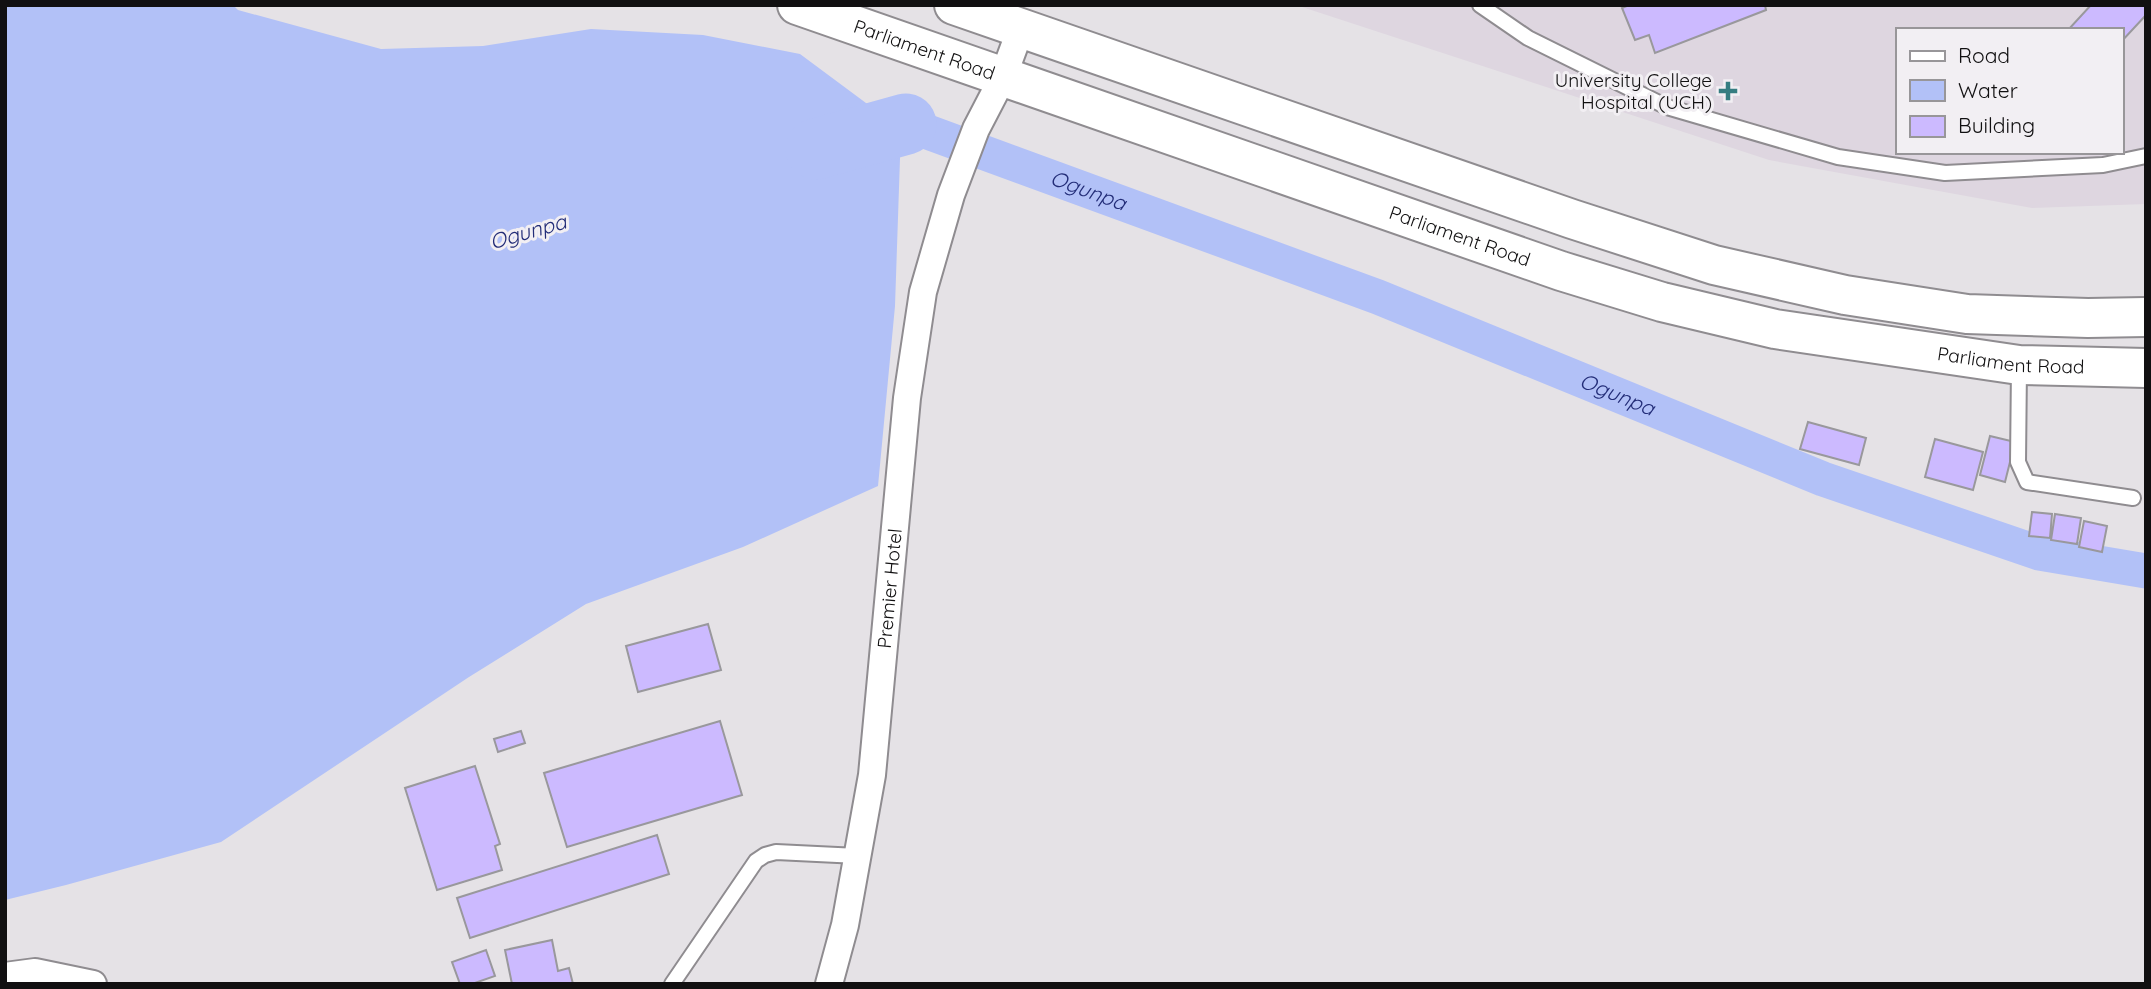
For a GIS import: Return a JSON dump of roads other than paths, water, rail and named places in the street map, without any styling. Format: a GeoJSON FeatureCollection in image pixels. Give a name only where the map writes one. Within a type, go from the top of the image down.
{"type":"FeatureCollection","features":[{"type":"Feature","properties":{"kind":"main road","name":"Parliament Road"},"geometry":{"type":"LineString","coordinates":[[797,5],[1561,271],[1662,302],[1774,330],[2019,365],[2146,368]]}},
{"type":"Feature","properties":{"kind":"main road"},"geometry":{"type":"LineString","coordinates":[[954,5],[1572,219],[1714,265],[1845,295],[1967,314],[2146,317]]}},
{"type":"Feature","properties":{"kind":"street","name":"Premier Hotel"},"geometry":{"type":"LineString","coordinates":[[829,984],[845,925],[872,775],[907,398],[923,292],[951,195],[976,129],[1003,77],[1021,28]]}},
{"type":"Feature","properties":{"kind":"street"},"geometry":{"type":"LineString","coordinates":[[5,976],[35,972],[93,984]]}},
{"type":"Feature","properties":{"kind":"lane"},"geometry":{"type":"LineString","coordinates":[[1480,5],[1528,38],[1667,107],[1838,157],[1945,173],[2103,165],[2146,156]]}},
{"type":"Feature","properties":{"kind":"lane"},"geometry":{"type":"LineString","coordinates":[[2019,365],[2018,462],[2027,482],[2133,498]]}},
{"type":"Feature","properties":{"kind":"lane"},"geometry":{"type":"LineString","coordinates":[[671,984],[756,861],[776,852],[858,856]]}},
{"type":"Feature","properties":{"kind":"water"},"geometry":{"type":"Polygon","coordinates":[[[5,5],[233,5],[238,10],[381,49],[483,46],[591,29],[703,35],[800,54],[901,129],[895,306],[878,486],[743,547],[586,604],[469,677],[221,842],[5,900],[5,5]]]}},
{"type":"Feature","properties":{"kind":"waterway","name":"Ogunpa"},"geometry":{"type":"LineString","coordinates":[[906,124],[1378,297],[1823,479],[2039,553],[2146,571]]}},
{"type":"Feature","properties":{"kind":"waterway","name":"Ogunpa"},"geometry":{"type":"LineString","coordinates":[[816,149],[906,124]]}},
{"type":"Feature","properties":{"kind":"place","name":"University College Hospital (UCH)"},"geometry":{"type":"Point","coordinates":[1728,91]}}]}
